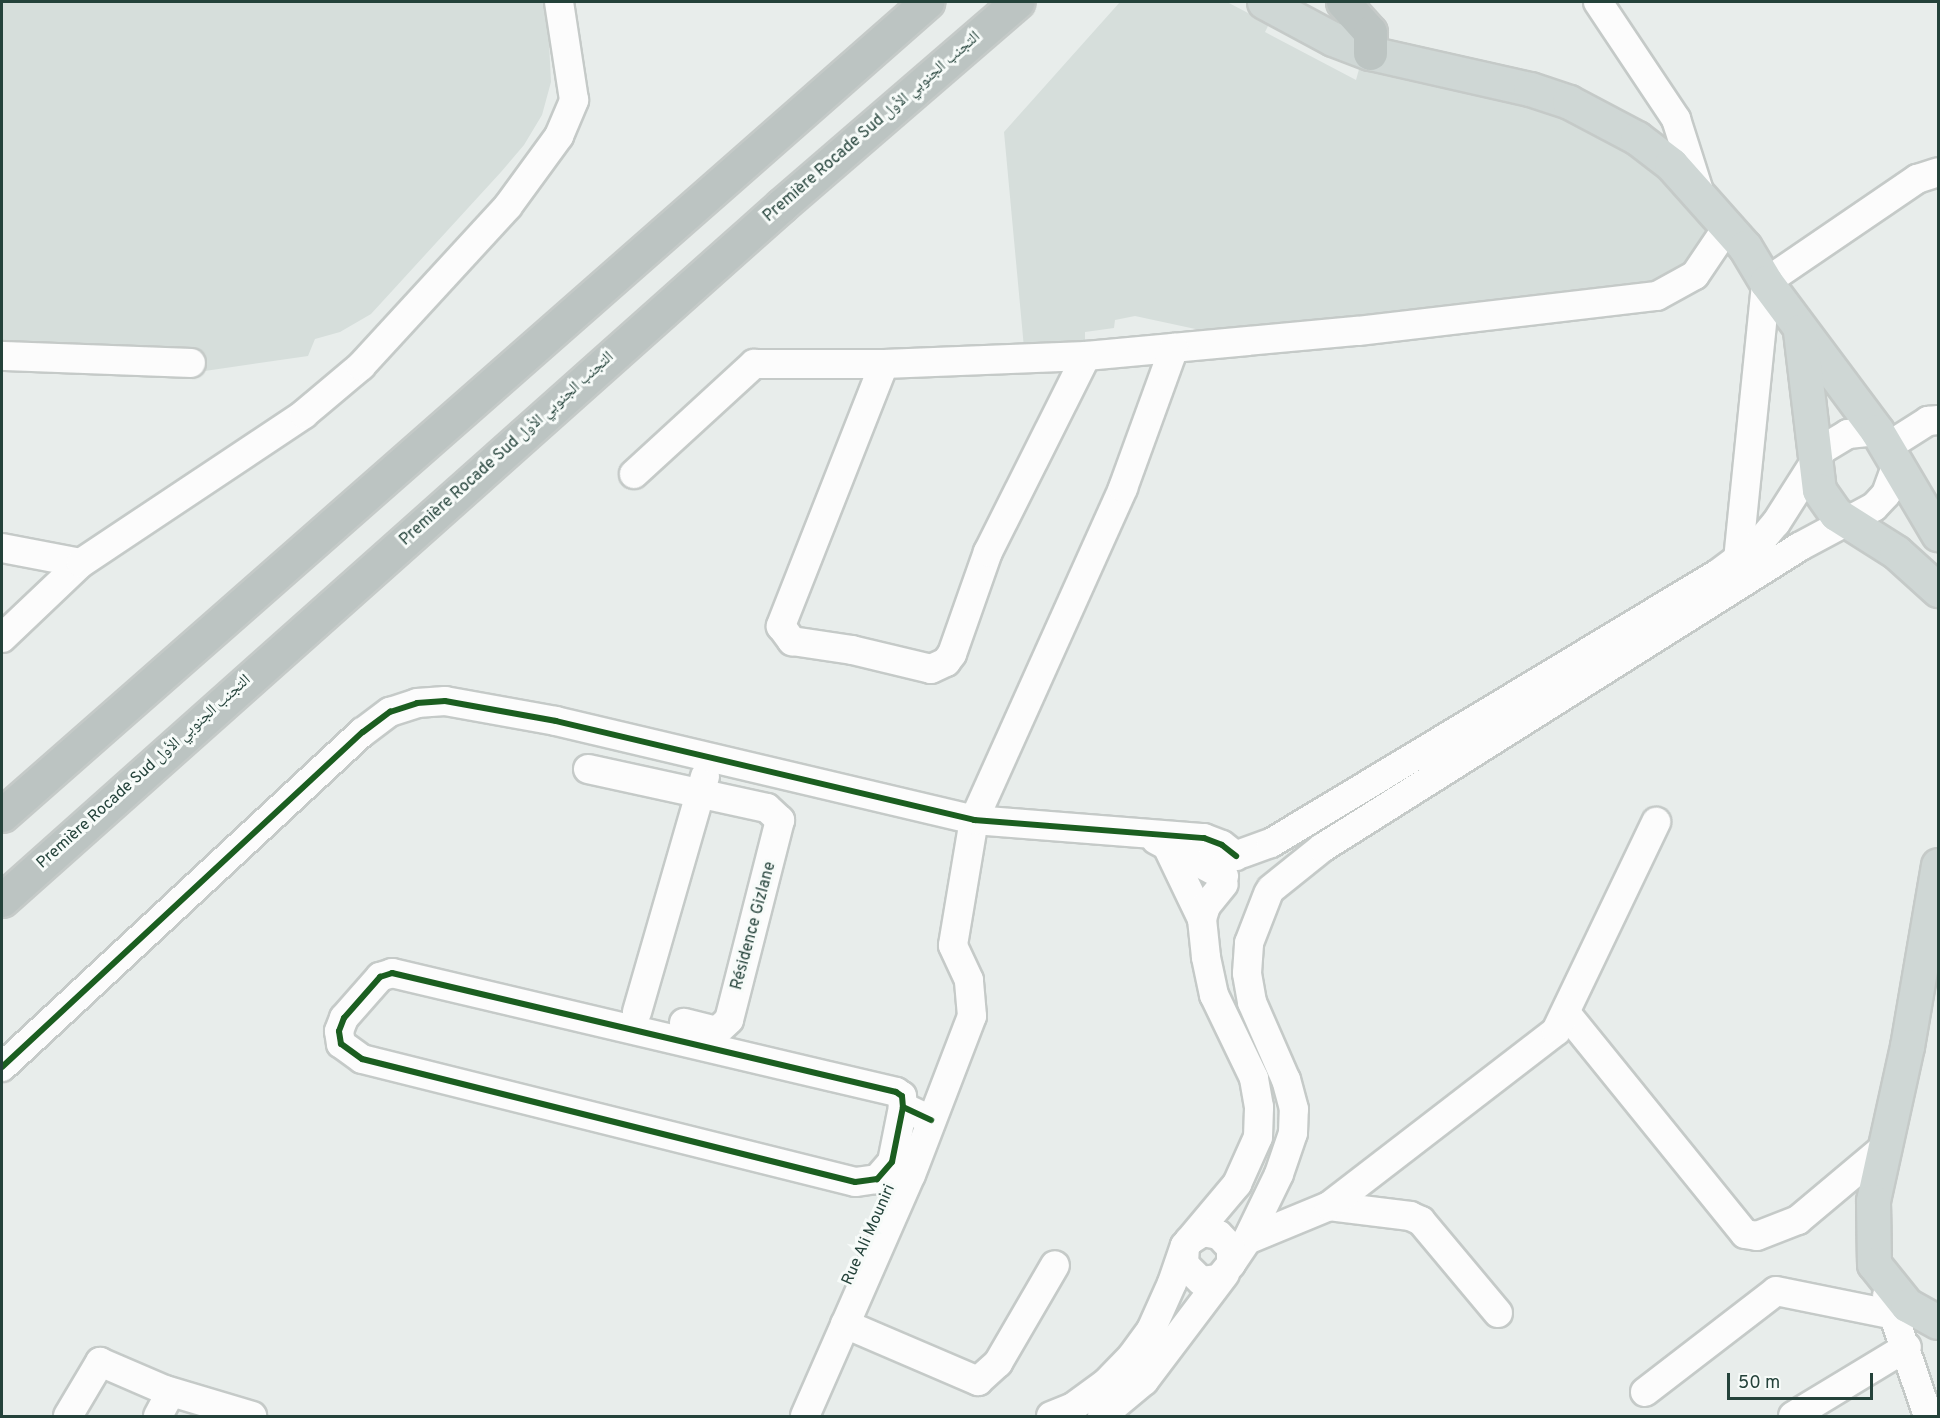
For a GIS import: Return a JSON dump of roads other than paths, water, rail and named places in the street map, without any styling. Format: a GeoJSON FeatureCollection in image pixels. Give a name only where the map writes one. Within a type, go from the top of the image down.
{"type":"FeatureCollection","features":[{"type":"Feature","properties":{"kind":"highway"},"geometry":{"type":"LineString","coordinates":[[2,815],[927,2]]}},
{"type":"Feature","properties":{"kind":"highway","name":"Première Rocade Sud التجنب الجنوبي الأول"},"geometry":{"type":"LineString","coordinates":[[2,900],[765,220],[1017,2]]}},
{"type":"Feature","properties":{"kind":"highway"},"geometry":{"type":"LineString","coordinates":[[1343,2],[1370,32],[1370,53]]}},
{"type":"Feature","properties":{"kind":"main road"},"geometry":{"type":"LineString","coordinates":[[1264,2],[1333,39],[1370,53],[1530,89],[1569,102],[1637,138],[1698,191],[1745,247],[1766,282],[1887,447],[1938,534]]}},
{"type":"Feature","properties":{"kind":"main road"},"geometry":{"type":"LineString","coordinates":[[1799,326],[1811,404],[1813,461],[1819,490],[1847,523],[1896,552],[1938,590]]}},
{"type":"Feature","properties":{"kind":"main road"},"geometry":{"type":"LineString","coordinates":[[1938,865],[1873,1201],[1874,1264],[1907,1305],[1938,1322]]}},
{"type":"Feature","properties":{"kind":"street"},"geometry":{"type":"LineString","coordinates":[[2,638],[81,564],[304,414],[361,366],[508,206],[559,136],[574,100],[559,2]]}},
{"type":"Feature","properties":{"kind":"street"},"geometry":{"type":"LineString","coordinates":[[1598,2],[1676,119],[1698,191]]}},
{"type":"Feature","properties":{"kind":"street"},"geometry":{"type":"LineString","coordinates":[[1738,560],[1766,282],[1917,179],[1938,172]]}},
{"type":"Feature","properties":{"kind":"street"},"geometry":{"type":"LineString","coordinates":[[634,474],[754,364],[884,364],[1086,356],[1358,331],[1657,296],[1695,275],[1722,235],[1724,222]]}},
{"type":"Feature","properties":{"kind":"street","name":"Rue Ali Mouniri"},"geometry":{"type":"LineString","coordinates":[[805,1416],[931,1120],[972,1016],[969,980],[953,945],[974,820],[1123,488],[1174,348]]}},
{"type":"Feature","properties":{"kind":"street"},"geometry":{"type":"LineString","coordinates":[[2,356],[191,363]]}},
{"type":"Feature","properties":{"kind":"street"},"geometry":{"type":"LineString","coordinates":[[884,364],[781,626],[792,641],[852,650],[932,669],[946,662],[952,654],[988,552],[1086,356]]}},
{"type":"Feature","properties":{"kind":"street"},"geometry":{"type":"LineString","coordinates":[[1887,447],[1929,421],[1938,420]]}},
{"type":"Feature","properties":{"kind":"street"},"geometry":{"type":"LineString","coordinates":[[1202,919],[1206,906],[1232,867],[1738,560],[1776,523],[1813,461],[1834,440],[1848,434],[1887,447]]}},
{"type":"Feature","properties":{"kind":"street"},"geometry":{"type":"LineString","coordinates":[[1232,867],[1233,897],[1247,903],[1270,892],[1322,848],[1799,548],[1874,507],[1886,494],[1887,447]]}},
{"type":"Feature","properties":{"kind":"street"},"geometry":{"type":"LineString","coordinates":[[2,548],[81,564]]}},
{"type":"Feature","properties":{"kind":"street"},"geometry":{"type":"LineString","coordinates":[[2,1066],[363,732],[390,712],[417,703],[474,705],[974,820],[1158,841],[1232,867],[1266,859],[1274,873],[1270,892],[1249,943],[1247,973],[1252,1002],[1286,1080],[1294,1109],[1293,1132],[1279,1174],[1247,1240],[1228,1269],[1144,1381],[1102,1416]]}},
{"type":"Feature","properties":{"kind":"street"},"geometry":{"type":"LineString","coordinates":[[637,1012],[711,758]]}},
{"type":"Feature","properties":{"kind":"street","name":"Résidence Gizlane"},"geometry":{"type":"LineString","coordinates":[[425,963],[717,1031],[729,1020],[780,820],[767,808],[588,769]]}},
{"type":"Feature","properties":{"kind":"street"},"geometry":{"type":"LineString","coordinates":[[1247,1240],[1329,1206],[1556,1030],[1656,822]]}},
{"type":"Feature","properties":{"kind":"street"},"geometry":{"type":"LineString","coordinates":[[1051,1416],[1072,1407],[1106,1383],[1132,1356],[1151,1330],[1187,1243],[1238,1184],[1258,1137],[1259,1107],[1254,1078],[1214,995],[1202,919],[1158,841]]}},
{"type":"Feature","properties":{"kind":"street"},"geometry":{"type":"LineString","coordinates":[[392,973],[896,1092],[902,1096],[903,1107],[892,1162],[877,1179],[855,1182],[362,1059],[341,1044],[339,1031],[344,1018],[380,977],[392,973]]}},
{"type":"Feature","properties":{"kind":"street"},"geometry":{"type":"LineString","coordinates":[[1566,1013],[1745,1234],[1757,1236],[1798,1220],[1885,1147]]}},
{"type":"Feature","properties":{"kind":"street"},"geometry":{"type":"LineString","coordinates":[[903,1107],[931,1120]]}},
{"type":"Feature","properties":{"kind":"street"},"geometry":{"type":"LineString","coordinates":[[1329,1206],[1410,1216],[1421,1221],[1498,1313]]}},
{"type":"Feature","properties":{"kind":"street"},"geometry":{"type":"LineString","coordinates":[[1187,1243],[1203,1232],[1219,1235],[1231,1248],[1228,1269]]}},
{"type":"Feature","properties":{"kind":"street"},"geometry":{"type":"LineString","coordinates":[[1874,1264],[1907,1347],[1928,1416]]}},
{"type":"Feature","properties":{"kind":"street"},"geometry":{"type":"LineString","coordinates":[[845,1324],[978,1381],[998,1363],[1054,1265]]}},
{"type":"Feature","properties":{"kind":"street"},"geometry":{"type":"LineString","coordinates":[[1646,1392],[1776,1291],[1895,1315]]}},
{"type":"Feature","properties":{"kind":"street"},"geometry":{"type":"LineString","coordinates":[[1793,1416],[1907,1347]]}},
{"type":"Feature","properties":{"kind":"street"},"geometry":{"type":"LineString","coordinates":[[68,1416],[100,1362],[164,1404],[251,1416]]}}]}
